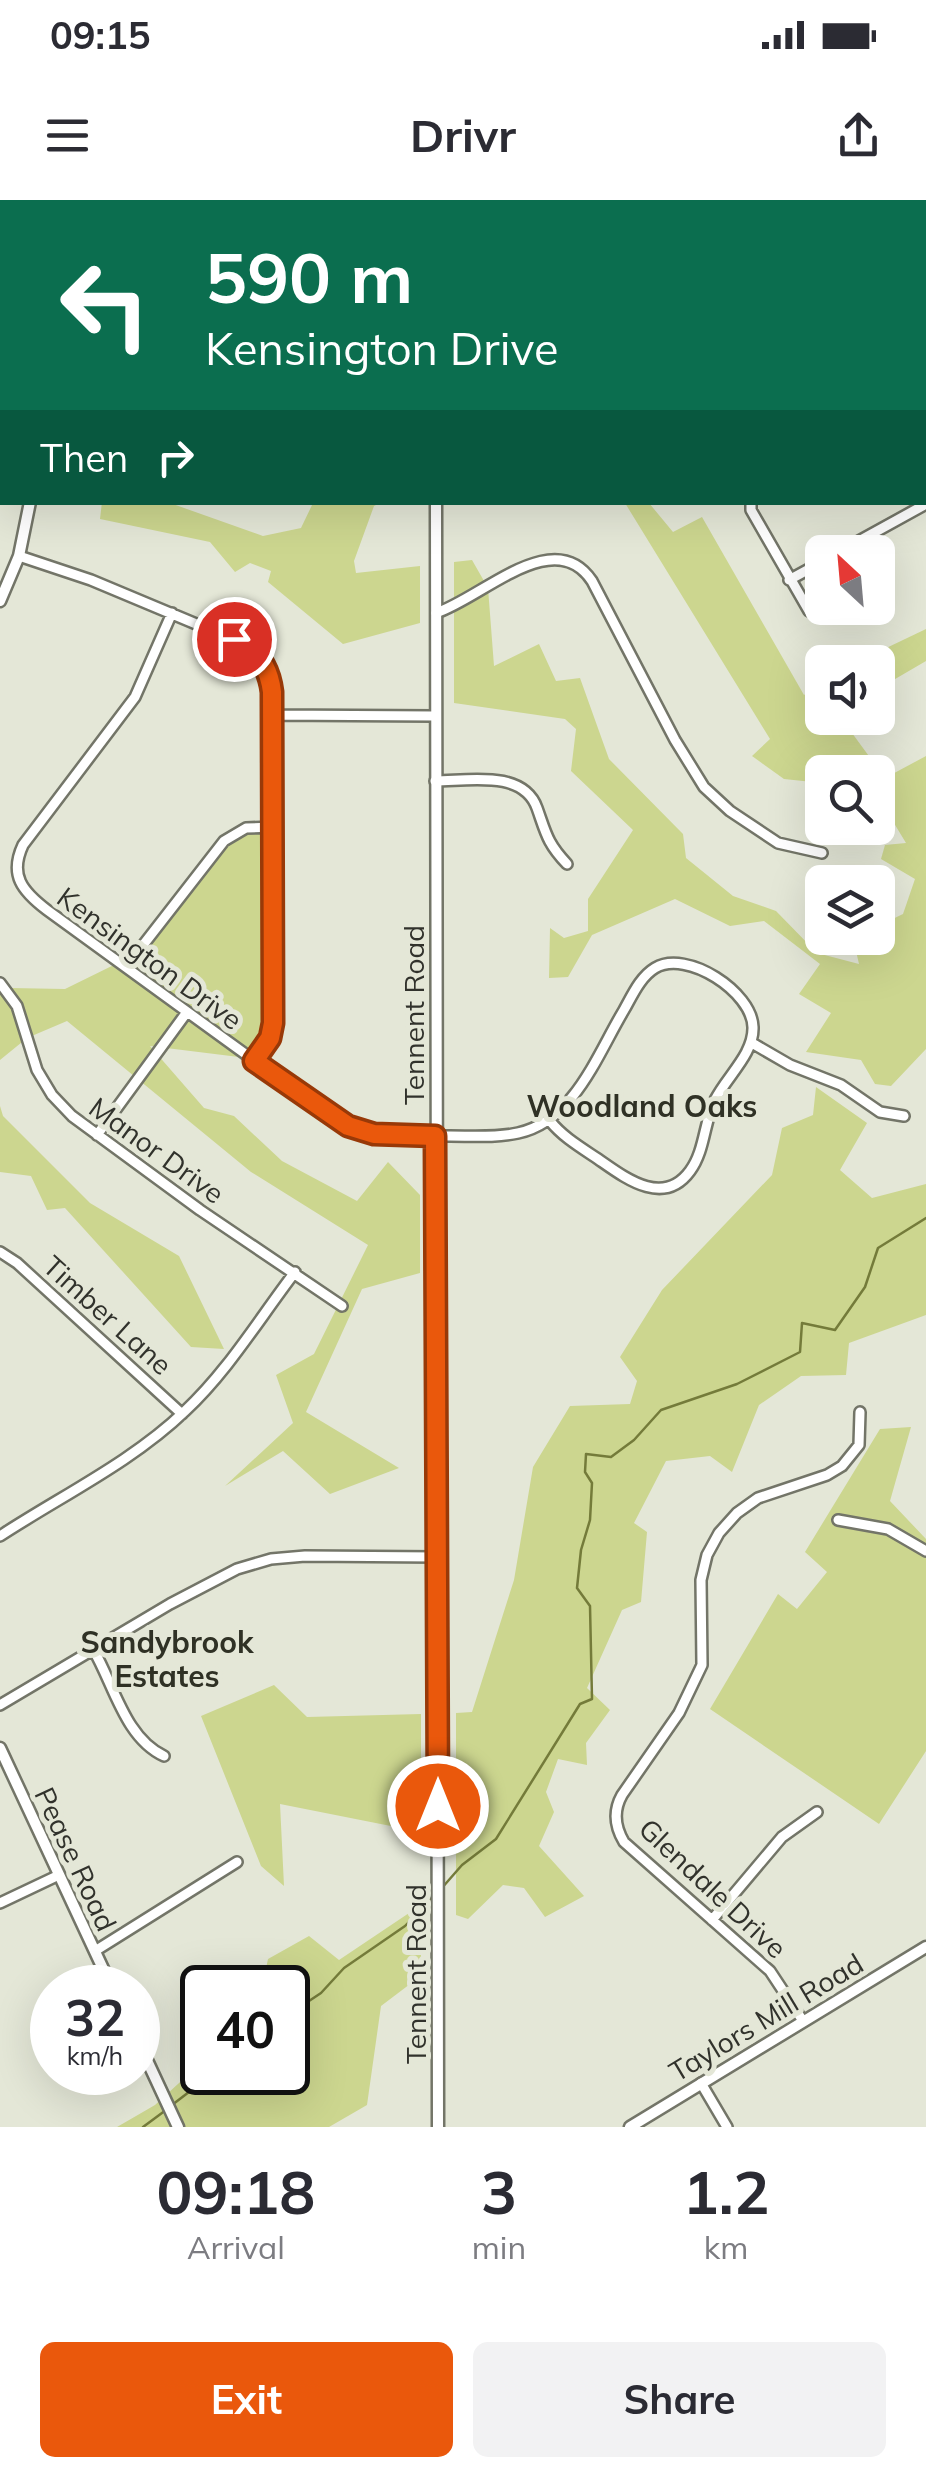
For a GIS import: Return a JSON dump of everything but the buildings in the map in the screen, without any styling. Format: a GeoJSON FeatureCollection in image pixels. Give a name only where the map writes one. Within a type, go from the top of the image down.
{"type":"FeatureCollection","features":[{"type":"Feature","properties":{"kind":"street"},"geometry":{"type":"LineString","coordinates":[[0,601],[19,556],[29,505]]}},
{"type":"Feature","properties":{"kind":"street","name":"Tennent Road"},"geometry":{"type":"LineString","coordinates":[[436,505],[438,2127]]}},
{"type":"Feature","properties":{"kind":"street"},"geometry":{"type":"LineString","coordinates":[[751,505],[805,605]]}},
{"type":"Feature","properties":{"kind":"street"},"geometry":{"type":"LineString","coordinates":[[870,535],[924,505]]}},
{"type":"Feature","properties":{"kind":"street"},"geometry":{"type":"LineString","coordinates":[[19,556],[91,580],[252,650],[270,678],[273,1023],[270,1038],[254,1061]]}},
{"type":"Feature","properties":{"kind":"street"},"geometry":{"type":"LineString","coordinates":[[436,612],[543,559],[560,558],[574,563],[592,581],[675,740],[704,787],[730,811],[778,842],[822,853]]}},
{"type":"Feature","properties":{"kind":"street"},"geometry":{"type":"LineString","coordinates":[[789,580],[805,571]]}},
{"type":"Feature","properties":{"kind":"street","name":"Kensington Drive"},"geometry":{"type":"LineString","coordinates":[[172,613],[135,697],[25,840],[16,877],[33,899],[348,1126],[374,1134],[510,1135],[550,1121]]}},
{"type":"Feature","properties":{"kind":"street"},"geometry":{"type":"LineString","coordinates":[[272,715],[434,716]]}},
{"type":"Feature","properties":{"kind":"street"},"geometry":{"type":"LineString","coordinates":[[435,781],[506,781],[520,786],[534,800],[548,844],[567,864]]}},
{"type":"Feature","properties":{"kind":"street"},"geometry":{"type":"LineString","coordinates":[[126,967],[224,841],[246,828],[273,827]]}},
{"type":"Feature","properties":{"kind":"street"},"geometry":{"type":"LineString","coordinates":[[688,963],[734,992],[750,1012],[752,1043],[713,1104],[691,1170],[673,1186],[651,1188],[633,1182],[560,1134],[550,1121],[574,1095],[640,983],[659,966],[688,963]]}},
{"type":"Feature","properties":{"kind":"street","name":"Manor Drive"},"geometry":{"type":"LineString","coordinates":[[0,983],[17,1006],[30,1052],[44,1082],[63,1108],[200,1210],[342,1306]]}},
{"type":"Feature","properties":{"kind":"street"},"geometry":{"type":"LineString","coordinates":[[96,1134],[187,1012]]}},
{"type":"Feature","properties":{"kind":"street"},"geometry":{"type":"LineString","coordinates":[[752,1043],[790,1065],[841,1084],[880,1112],[904,1116]]}},
{"type":"Feature","properties":{"kind":"street","name":"Timber Lane"},"geometry":{"type":"LineString","coordinates":[[0,1252],[17,1263],[182,1414]]}},
{"type":"Feature","properties":{"kind":"street"},"geometry":{"type":"LineString","coordinates":[[0,1536],[137,1450],[182,1414],[214,1382],[295,1272]]}},
{"type":"Feature","properties":{"kind":"street","name":"Glendale Drive"},"geometry":{"type":"LineString","coordinates":[[803,2020],[770,1971],[624,1842],[617,1826],[618,1802],[679,1713],[702,1665],[701,1580],[707,1555],[719,1533],[758,1498],[827,1475],[842,1466],[858,1445],[860,1412]]}},
{"type":"Feature","properties":{"kind":"street"},"geometry":{"type":"LineString","coordinates":[[838,1520],[888,1529],[926,1551]]}},
{"type":"Feature","properties":{"kind":"street"},"geometry":{"type":"LineString","coordinates":[[0,1706],[214,1578],[260,1561],[304,1556],[436,1557]]}},
{"type":"Feature","properties":{"kind":"street"},"geometry":{"type":"LineString","coordinates":[[94,1650],[137,1736],[164,1756]]}},
{"type":"Feature","properties":{"kind":"street","name":"Pease Road"},"geometry":{"type":"LineString","coordinates":[[0,1748],[101,1965]]}},
{"type":"Feature","properties":{"kind":"street"},"geometry":{"type":"LineString","coordinates":[[712,1920],[782,1838],[817,1812]]}},
{"type":"Feature","properties":{"kind":"street"},"geometry":{"type":"LineString","coordinates":[[95,1951],[237,1862]]}},
{"type":"Feature","properties":{"kind":"street"},"geometry":{"type":"LineString","coordinates":[[0,1903],[60,1874]]}},
{"type":"Feature","properties":{"kind":"street","name":"Taylors Mill Road"},"geometry":{"type":"LineString","coordinates":[[630,2127],[926,1947]]}},
{"type":"Feature","properties":{"kind":"street"},"geometry":{"type":"LineString","coordinates":[[701,2083],[727,2127]]}},
{"type":"Feature","properties":{"kind":"street"},"geometry":{"type":"LineString","coordinates":[[160,2089],[178,2127]]}},
{"type":"Feature","properties":{"kind":"green space"},"geometry":{"type":"Polygon","coordinates":[[[102,505],[176,505],[263,536],[301,528],[312,505],[376,505],[354,561],[356,573],[420,566],[420,623],[343,644],[268,582],[271,571],[250,563],[235,572],[210,542],[100,519],[102,505]]]}},
{"type":"Feature","properties":{"kind":"green space"},"geometry":{"type":"Polygon","coordinates":[[[626,505],[651,505],[673,532],[702,517],[805,694],[805,735],[853,735],[868,755],[805,755],[805,781],[784,779],[752,756],[770,739],[626,505]]]}},
{"type":"Feature","properties":{"kind":"green space"},"geometry":{"type":"Polygon","coordinates":[[[472,560],[488,588],[494,666],[539,644],[556,681],[580,678],[609,759],[683,834],[686,858],[733,896],[776,911],[805,941],[805,952],[764,921],[730,926],[675,899],[592,935],[568,977],[549,978],[550,928],[564,938],[588,931],[588,899],[633,830],[571,771],[576,729],[565,719],[454,703],[454,562],[472,560]]]}},
{"type":"Feature","properties":{"kind":"green space"},"geometry":{"type":"Polygon","coordinates":[[[926,629],[926,661],[895,679],[893,645],[926,629]]]}},
{"type":"Feature","properties":{"kind":"green space"},"geometry":{"type":"Polygon","coordinates":[[[926,756],[926,1049],[891,1086],[875,1084],[861,1060],[806,1052],[831,1013],[799,994],[820,964],[808,955],[859,964],[857,955],[895,955],[895,918],[903,914],[915,879],[881,859],[885,845],[906,843],[895,825],[895,773],[926,756]]]}},
{"type":"Feature","properties":{"kind":"green space"},"geometry":{"type":"Polygon","coordinates":[[[273,821],[269,1040],[255,1059],[150,1046],[204,1108],[234,1116],[282,1161],[357,1201],[388,1162],[420,1195],[420,1273],[362,1289],[306,1412],[399,1468],[330,1494],[283,1451],[225,1486],[293,1423],[276,1375],[314,1354],[368,1245],[251,1172],[67,1021],[27,1038],[0,1060],[0,992],[10,988],[65,989],[124,960],[230,832],[273,821]]]}},
{"type":"Feature","properties":{"kind":"green space"},"geometry":{"type":"Polygon","coordinates":[[[816,1087],[867,1123],[840,1170],[872,1198],[926,1184],[926,1315],[849,1343],[846,1375],[801,1376],[759,1405],[732,1472],[710,1456],[666,1461],[634,1523],[647,1532],[641,1602],[622,1610],[587,1688],[610,1710],[586,1743],[587,1765],[558,1759],[546,1792],[554,1812],[539,1846],[584,1896],[545,1917],[524,1888],[503,1885],[468,1919],[456,1915],[456,1713],[472,1712],[514,1580],[533,1467],[570,1406],[630,1404],[637,1381],[620,1357],[662,1290],[772,1175],[782,1128],[813,1115],[816,1087]]]}},
{"type":"Feature","properties":{"kind":"green space"},"geometry":{"type":"Polygon","coordinates":[[[0,1106],[3,1116],[90,1203],[179,1256],[224,1349],[191,1347],[65,1208],[47,1210],[31,1176],[0,1172],[0,1106]]]}},
{"type":"Feature","properties":{"kind":"green space"},"geometry":{"type":"Polygon","coordinates":[[[911,1427],[890,1501],[926,1539],[926,1751],[879,1824],[710,1709],[778,1594],[797,1609],[827,1572],[805,1552],[880,1429],[911,1427]]]}},
{"type":"Feature","properties":{"kind":"green space"},"geometry":{"type":"Polygon","coordinates":[[[274,1685],[307,1717],[421,1714],[421,1832],[280,1804],[284,1886],[261,1866],[201,1716],[274,1685]]]}},
{"type":"Feature","properties":{"kind":"green space"},"geometry":{"type":"Polygon","coordinates":[[[421,1905],[421,1968],[418,1978],[381,2006],[367,2105],[329,2127],[117,2127],[155,2105],[180,2082],[180,2095],[310,2095],[310,1965],[267,1965],[268,1959],[309,1936],[339,1960],[421,1905]]]}},
{"type":"Feature","properties":{"kind":"waterway"},"geometry":{"type":"LineString","coordinates":[[441,1889],[462,1865],[496,1839],[580,1704],[592,1699],[590,1606],[577,1588],[581,1550],[590,1520],[592,1483],[585,1472],[586,1454],[611,1457],[634,1440],[661,1410],[737,1384],[800,1352],[802,1323],[835,1330],[865,1287],[878,1248],[926,1218]]}},
{"type":"Feature","properties":{"kind":"waterway"},"geometry":{"type":"LineString","coordinates":[[310,2000],[344,1968],[405,1926],[432,1898]]}},
{"type":"Feature","properties":{"kind":"waterway"},"geometry":{"type":"LineString","coordinates":[[172,2105],[185,2095]]}},
{"type":"Feature","properties":{"kind":"waterway"},"geometry":{"type":"LineString","coordinates":[[143,2127],[166,2110]]}},
{"type":"Feature","properties":{"kind":"district","name":"Woodland Oaks"},"geometry":{"type":"Point","coordinates":[642,1106]}},
{"type":"Feature","properties":{"kind":"district","name":"Sandybrook Estates"},"geometry":{"type":"Point","coordinates":[167,1659]}},
{"type":"Feature","properties":{"kind":"route"},"geometry":{"type":"LineString","coordinates":[[234,639],[252,650],[263,664],[272,692],[273,1023],[270,1038],[254,1061],[348,1126],[387,1136],[435,1136],[438,1806]]}}]}
